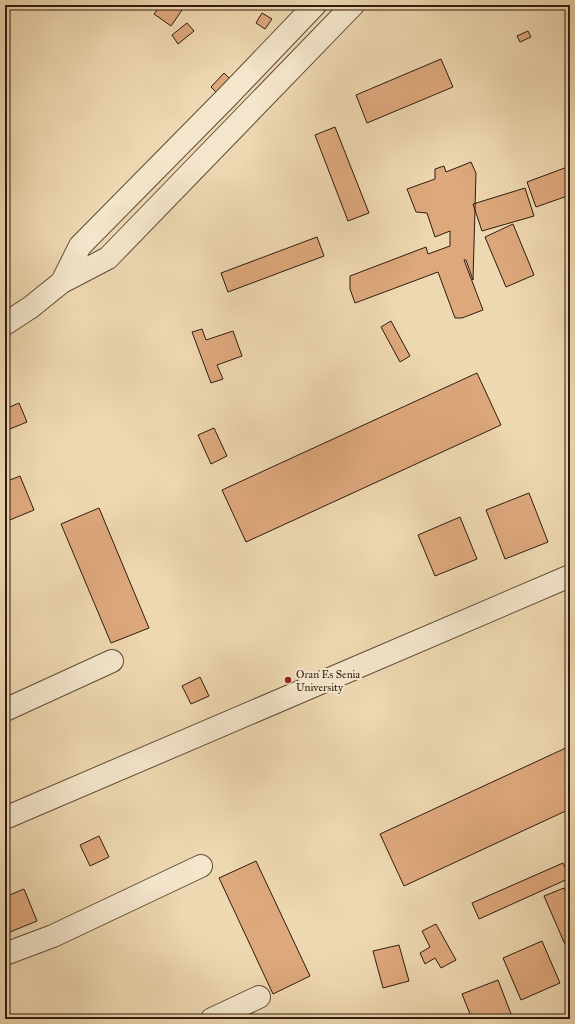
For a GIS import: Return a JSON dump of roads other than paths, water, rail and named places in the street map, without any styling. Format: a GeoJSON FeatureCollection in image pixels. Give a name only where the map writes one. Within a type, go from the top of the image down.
{"type":"FeatureCollection","features":[{"type":"Feature","properties":{"kind":"street"},"geometry":{"type":"LineString","coordinates":[[62,282],[80,246],[315,5]]}},
{"type":"Feature","properties":{"kind":"street"},"geometry":{"type":"LineString","coordinates":[[5,324],[31,307],[62,282],[108,258],[353,5]]}},
{"type":"Feature","properties":{"kind":"street"},"geometry":{"type":"LineString","coordinates":[[5,818],[570,576]]}},
{"type":"Feature","properties":{"kind":"street"},"geometry":{"type":"LineString","coordinates":[[5,710],[112,661]]}},
{"type":"Feature","properties":{"kind":"street"},"geometry":{"type":"LineString","coordinates":[[5,954],[53,936],[201,866]]}},
{"type":"Feature","properties":{"kind":"street"},"geometry":{"type":"LineString","coordinates":[[212,1019],[258,997]]}},
{"type":"Feature","properties":{"kind":"place","name":"Oran Es Senia University"},"geometry":{"type":"Point","coordinates":[288,680]}}]}
